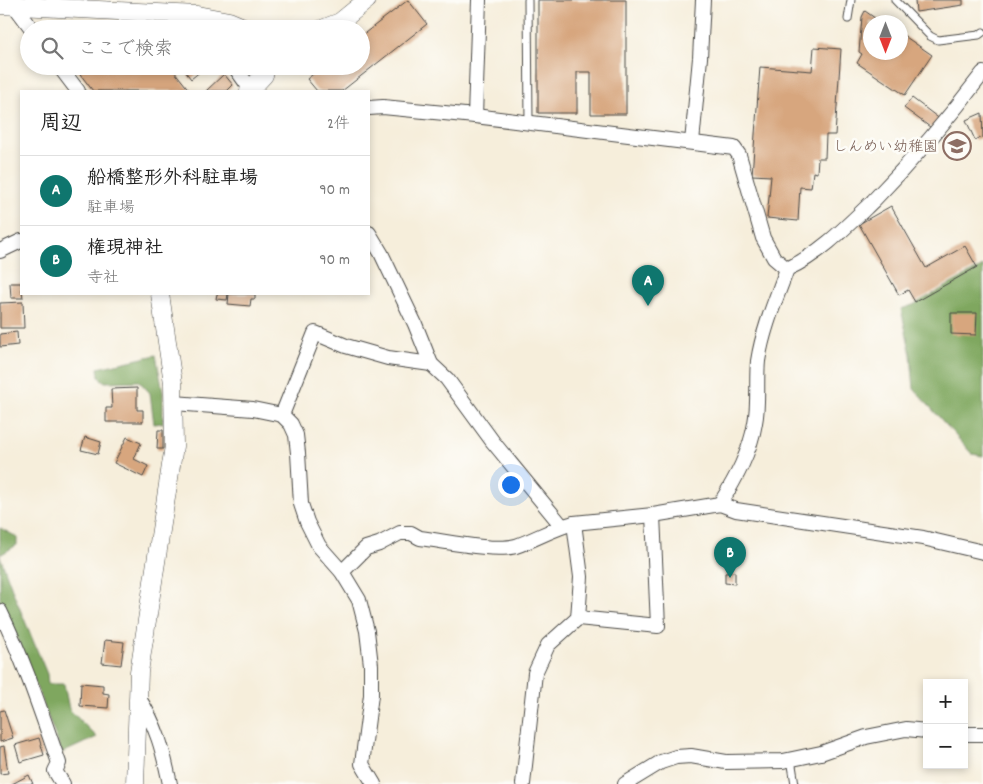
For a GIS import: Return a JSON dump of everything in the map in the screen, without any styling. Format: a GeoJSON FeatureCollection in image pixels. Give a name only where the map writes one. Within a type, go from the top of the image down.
{"type":"FeatureCollection","features":[{"type":"Feature","properties":{"kind":"street"},"geometry":{"type":"LineString","coordinates":[[475,116],[479,0]]}},
{"type":"Feature","properties":{"kind":"street"},"geometry":{"type":"LineString","coordinates":[[692,142],[703,0]]}},
{"type":"Feature","properties":{"kind":"street"},"geometry":{"type":"LineString","coordinates":[[342,20],[364,1]]}},
{"type":"Feature","properties":{"kind":"street"},"geometry":{"type":"LineString","coordinates":[[10,4],[113,8],[189,20]]}},
{"type":"Feature","properties":{"kind":"street"},"geometry":{"type":"LineString","coordinates":[[10,4],[24,20]]}},
{"type":"Feature","properties":{"kind":"street"},"geometry":{"type":"LineString","coordinates":[[720,504],[740,471],[750,446],[756,422],[758,362],[764,330],[787,269],[798,264],[844,230],[926,145],[948,120],[983,74]]}},
{"type":"Feature","properties":{"kind":"street"},"geometry":{"type":"LineString","coordinates":[[66,75],[77,90]]}},
{"type":"Feature","properties":{"kind":"street"},"geometry":{"type":"LineString","coordinates":[[240,75],[250,90]]}},
{"type":"Feature","properties":{"kind":"street"},"geometry":{"type":"LineString","coordinates":[[252,90],[264,75]]}},
{"type":"Feature","properties":{"kind":"street"},"geometry":{"type":"LineString","coordinates":[[370,108],[383,107],[475,116],[734,148],[739,155],[764,238],[774,258],[787,269]]}},
{"type":"Feature","properties":{"kind":"street"},"geometry":{"type":"LineString","coordinates":[[370,235],[385,261],[415,324],[431,364],[447,379],[493,442],[568,525],[581,576],[578,618],[548,645],[535,673],[523,784]]}},
{"type":"Feature","properties":{"kind":"street"},"geometry":{"type":"LineString","coordinates":[[0,251],[20,241]]}},
{"type":"Feature","properties":{"kind":"street"},"geometry":{"type":"LineString","coordinates":[[135,784],[139,672],[174,446],[173,383],[160,295]]}},
{"type":"Feature","properties":{"kind":"street"},"geometry":{"type":"LineString","coordinates":[[282,415],[315,332],[346,346],[388,358],[431,364]]}},
{"type":"Feature","properties":{"kind":"street"},"geometry":{"type":"LineString","coordinates":[[174,403],[253,409],[282,415],[291,424],[296,436],[301,504],[307,522],[319,546],[342,572],[359,600],[367,631],[371,665],[371,695],[362,764],[374,784]]}},
{"type":"Feature","properties":{"kind":"street"},"geometry":{"type":"LineString","coordinates":[[342,572],[366,548],[379,544],[400,533],[411,533],[420,538],[495,549],[516,546],[568,525],[653,515],[720,504],[736,510],[923,538],[983,552]]}},
{"type":"Feature","properties":{"kind":"street"},"geometry":{"type":"LineString","coordinates":[[578,618],[658,626],[653,515]]}},
{"type":"Feature","properties":{"kind":"street"},"geometry":{"type":"LineString","coordinates":[[0,611],[12,635],[40,708],[59,764],[55,772],[63,784]]}},
{"type":"Feature","properties":{"kind":"street"},"geometry":{"type":"LineString","coordinates":[[138,697],[149,714],[158,735],[170,784]]}},
{"type":"Feature","properties":{"kind":"street"},"geometry":{"type":"LineString","coordinates":[[625,784],[661,762],[676,757],[691,756],[726,762],[791,759],[821,753],[866,737],[906,729],[923,731]]}},
{"type":"Feature","properties":{"kind":"street"},"geometry":{"type":"LineString","coordinates":[[968,734],[983,734]]}},
{"type":"Feature","properties":{"kind":"lane"},"geometry":{"type":"LineString","coordinates":[[528,0],[529,123]]}},
{"type":"Feature","properties":{"kind":"lane"},"geometry":{"type":"LineString","coordinates":[[848,20],[851,0]]}},
{"type":"Feature","properties":{"kind":"lane"},"geometry":{"type":"LineString","coordinates":[[895,0],[930,36],[938,40],[979,35],[983,32]]}},
{"type":"Feature","properties":{"kind":"lane"},"geometry":{"type":"LineString","coordinates":[[791,759],[795,784]]}},
{"type":"Feature","properties":{"kind":"green space"},"geometry":{"type":"Polygon","coordinates":[[[983,266],[983,456],[972,454],[914,389],[911,355],[901,309],[913,305],[983,266]]]}},
{"type":"Feature","properties":{"kind":"green space"},"geometry":{"type":"Polygon","coordinates":[[[156,355],[163,392],[163,423],[154,424],[150,393],[139,381],[105,382],[99,377],[98,368],[156,355]]]}},
{"type":"Feature","properties":{"kind":"green space"},"geometry":{"type":"Polygon","coordinates":[[[0,528],[17,537],[17,545],[0,555],[0,528]]]}},
{"type":"Feature","properties":{"kind":"green space"},"geometry":{"type":"Polygon","coordinates":[[[0,556],[47,674],[48,684],[64,684],[69,709],[97,737],[62,753],[15,632],[0,602],[0,556]]]}},
{"type":"Feature","properties":{"kind":"building"},"geometry":{"type":"Polygon","coordinates":[[[408,0],[427,24],[370,69],[370,29],[408,0]]]}},
{"type":"Feature","properties":{"kind":"building"},"geometry":{"type":"Polygon","coordinates":[[[538,0],[626,0],[626,114],[591,114],[591,72],[577,72],[577,113],[538,113],[538,0]]]}},
{"type":"Feature","properties":{"kind":"building"},"geometry":{"type":"Polygon","coordinates":[[[915,0],[963,0],[963,5],[916,12],[915,0]]]}},
{"type":"Feature","properties":{"kind":"building"},"geometry":{"type":"Polygon","coordinates":[[[863,15],[863,60],[908,60],[908,38],[932,55],[905,95],[857,63],[862,54],[859,52],[863,15]]]}},
{"type":"Feature","properties":{"kind":"building"},"geometry":{"type":"Polygon","coordinates":[[[814,47],[841,49],[835,135],[826,135],[825,158],[818,158],[817,173],[813,172],[811,188],[800,187],[798,221],[767,218],[771,176],[752,175],[760,67],[812,71],[814,47]]]}},
{"type":"Feature","properties":{"kind":"building"},"geometry":{"type":"Polygon","coordinates":[[[81,75],[177,75],[189,90],[92,90],[81,75]]]}},
{"type":"Feature","properties":{"kind":"building"},"geometry":{"type":"Polygon","coordinates":[[[188,75],[196,75],[191,79],[188,75]]]}},
{"type":"Feature","properties":{"kind":"building"},"geometry":{"type":"Polygon","coordinates":[[[223,75],[233,85],[228,90],[207,90],[223,75]]]}},
{"type":"Feature","properties":{"kind":"building"},"geometry":{"type":"Polygon","coordinates":[[[312,75],[362,75],[343,90],[316,90],[307,79],[312,75]]]}},
{"type":"Feature","properties":{"kind":"building"},"geometry":{"type":"Polygon","coordinates":[[[912,98],[941,120],[934,130],[904,108],[912,98]]]}},
{"type":"Feature","properties":{"kind":"building"},"geometry":{"type":"Polygon","coordinates":[[[982,113],[983,137],[975,140],[966,120],[982,113]]]}},
{"type":"Feature","properties":{"kind":"building"},"geometry":{"type":"Polygon","coordinates":[[[891,206],[926,268],[965,246],[977,267],[915,302],[908,290],[899,295],[859,224],[891,206]]]}},
{"type":"Feature","properties":{"kind":"building"},"geometry":{"type":"Polygon","coordinates":[[[10,283],[20,283],[20,295],[23,295],[23,298],[11,298],[10,283]]]}},
{"type":"Feature","properties":{"kind":"building"},"geometry":{"type":"Polygon","coordinates":[[[217,295],[228,295],[227,300],[216,299],[217,295]]]}},
{"type":"Feature","properties":{"kind":"building"},"geometry":{"type":"Polygon","coordinates":[[[229,295],[255,295],[255,299],[251,299],[250,306],[228,304],[229,295]]]}},
{"type":"Feature","properties":{"kind":"building"},"geometry":{"type":"Polygon","coordinates":[[[23,302],[24,328],[0,328],[0,303],[23,302]]]}},
{"type":"Feature","properties":{"kind":"building"},"geometry":{"type":"Polygon","coordinates":[[[951,313],[977,313],[976,335],[951,334],[951,313]]]}},
{"type":"Feature","properties":{"kind":"building"},"geometry":{"type":"Polygon","coordinates":[[[17,332],[18,345],[0,347],[0,334],[17,332]]]}},
{"type":"Feature","properties":{"kind":"building"},"geometry":{"type":"Polygon","coordinates":[[[137,388],[137,410],[143,410],[143,422],[106,422],[106,408],[112,408],[111,389],[137,388]]]}},
{"type":"Feature","properties":{"kind":"building"},"geometry":{"type":"Polygon","coordinates":[[[158,430],[163,430],[163,449],[157,449],[158,430]]]}},
{"type":"Feature","properties":{"kind":"building"},"geometry":{"type":"Polygon","coordinates":[[[85,437],[101,442],[98,454],[81,450],[85,437]]]}},
{"type":"Feature","properties":{"kind":"building"},"geometry":{"type":"Polygon","coordinates":[[[127,437],[141,443],[134,459],[148,466],[143,477],[114,463],[127,437]]]}},
{"type":"Feature","properties":{"kind":"building"},"geometry":{"type":"Polygon","coordinates":[[[735,572],[735,584],[725,583],[725,573],[735,572]]]}},
{"type":"Feature","properties":{"kind":"building"},"geometry":{"type":"Polygon","coordinates":[[[105,640],[124,642],[121,665],[102,663],[105,640]]]}},
{"type":"Feature","properties":{"kind":"building"},"geometry":{"type":"Polygon","coordinates":[[[81,683],[103,685],[103,693],[109,694],[108,708],[80,706],[81,683]]]}},
{"type":"Feature","properties":{"kind":"building"},"geometry":{"type":"Polygon","coordinates":[[[4,710],[13,738],[0,742],[0,711],[4,710]]]}},
{"type":"Feature","properties":{"kind":"building"},"geometry":{"type":"Polygon","coordinates":[[[39,738],[44,755],[20,762],[15,745],[39,738]]]}},
{"type":"Feature","properties":{"kind":"building"},"geometry":{"type":"Polygon","coordinates":[[[4,746],[8,773],[0,774],[0,747],[4,746]]]}},
{"type":"Feature","properties":{"kind":"building"},"geometry":{"type":"Polygon","coordinates":[[[29,775],[33,784],[12,784],[29,775]]]}},
{"type":"Feature","properties":{"kind":"place","name":"しんめい幼稚園"},"geometry":{"type":"Point","coordinates":[957,146]}},
{"type":"Feature","properties":{"kind":"place","name":"船橋整形外科駐車場"},"geometry":{"type":"Point","coordinates":[648,306]}},
{"type":"Feature","properties":{"kind":"place","name":"権現神社"},"geometry":{"type":"Point","coordinates":[730,578]}}]}
